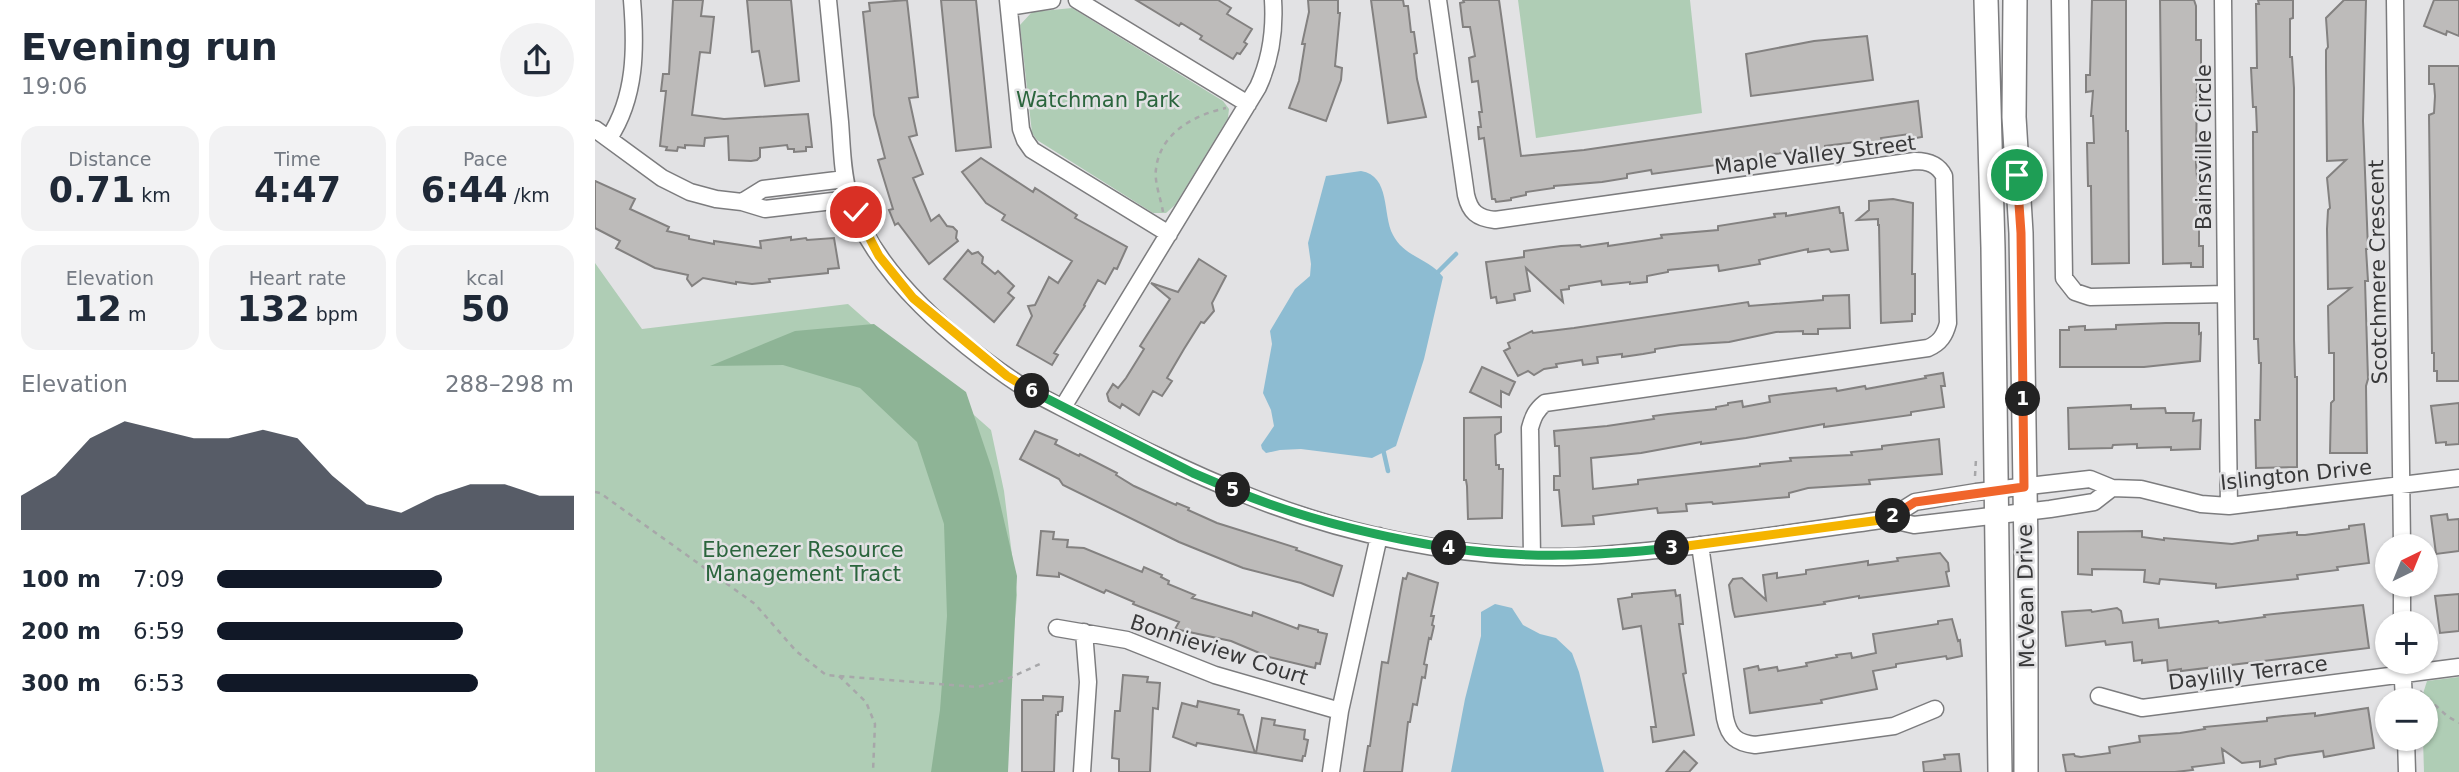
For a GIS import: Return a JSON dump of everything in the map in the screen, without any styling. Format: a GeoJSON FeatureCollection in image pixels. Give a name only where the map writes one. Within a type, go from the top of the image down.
{"type":"FeatureCollection","features":[{"type":"Feature","properties":{"kind":"main road","name":"McVean Drive"},"geometry":{"type":"LineString","coordinates":[[1986,0],[1993,248],[2000,772]]}},
{"type":"Feature","properties":{"kind":"main road","name":"McVean Drive"},"geometry":{"type":"LineString","coordinates":[[2015,0],[2014,117],[2021,233],[2025,512],[2026,772]]}},
{"type":"Feature","properties":{"kind":"street"},"geometry":{"type":"LineString","coordinates":[[632,0],[635,40],[630,88],[622,116],[602,134],[662,178],[690,192],[716,199],[742,202],[765,209],[850,199]]}},
{"type":"Feature","properties":{"kind":"street"},"geometry":{"type":"LineString","coordinates":[[828,0],[845,179],[850,199],[879,256],[913,298],[1007,376],[1063,408],[1193,473],[1253,498],[1379,536],[1463,550],[1532,556],[1609,555],[1888,519],[1913,525],[2025,512],[2094,502],[2112,488]]}},
{"type":"Feature","properties":{"kind":"street"},"geometry":{"type":"LineString","coordinates":[[1052,0],[1008,3],[1021,129],[1025,140],[1033,150],[1169,234]]}},
{"type":"Feature","properties":{"kind":"street"},"geometry":{"type":"LineString","coordinates":[[1077,0],[1248,104]]}},
{"type":"Feature","properties":{"kind":"street"},"geometry":{"type":"LineString","coordinates":[[1063,408],[1258,88],[1269,58],[1274,32],[1273,0]]}},
{"type":"Feature","properties":{"kind":"street","name":"Maple Valley Street"},"geometry":{"type":"LineString","coordinates":[[1438,0],[1466,195],[1469,208],[1477,216],[1495,220],[1915,161],[1935,165],[1944,176],[1948,323],[1937,344],[1928,348],[1545,403],[1532,418],[1530,428],[1532,556]]}},
{"type":"Feature","properties":{"kind":"street"},"geometry":{"type":"LineString","coordinates":[[2060,0],[2064,278],[2075,292],[2090,297],[2226,295]]}},
{"type":"Feature","properties":{"kind":"street","name":"Bainsville Circle"},"geometry":{"type":"LineString","coordinates":[[2223,0],[2229,506]]}},
{"type":"Feature","properties":{"kind":"street","name":"Scotchmere Crescent"},"geometry":{"type":"LineString","coordinates":[[2395,0],[2402,534]]}},
{"type":"Feature","properties":{"kind":"street"},"geometry":{"type":"LineString","coordinates":[[742,202],[763,189],[845,179]]}},
{"type":"Feature","properties":{"kind":"street"},"geometry":{"type":"LineString","coordinates":[[2401,486],[2459,478]]}},
{"type":"Feature","properties":{"kind":"street","name":"Islington Drive"},"geometry":{"type":"LineString","coordinates":[[1888,519],[1915,502],[2090,479],[2112,488],[2141,489],[2200,504],[2229,506],[2401,486]]}},
{"type":"Feature","properties":{"kind":"street"},"geometry":{"type":"LineString","coordinates":[[1331,772],[1340,711],[1379,536]]}},
{"type":"Feature","properties":{"kind":"street"},"geometry":{"type":"LineString","coordinates":[[1700,545],[1727,731],[1735,739],[1755,746],[1895,726],[1935,709]]}},
{"type":"Feature","properties":{"kind":"street","name":"Bonnieview Court"},"geometry":{"type":"LineString","coordinates":[[1057,628],[1128,640],[1215,675],[1340,711]]}},
{"type":"Feature","properties":{"kind":"street"},"geometry":{"type":"LineString","coordinates":[[1083,772],[1088,682],[1084,632]]}},
{"type":"Feature","properties":{"kind":"street","name":"Daylilly Terrace"},"geometry":{"type":"LineString","coordinates":[[2438,667],[2459,667]]}},
{"type":"Feature","properties":{"kind":"street","name":"Daylilly Terrace"},"geometry":{"type":"LineString","coordinates":[[2099,696],[2141,708],[2375,672]]}},
{"type":"Feature","properties":{"kind":"street"},"geometry":{"type":"LineString","coordinates":[[2406,751],[2407,772]]}},
{"type":"Feature","properties":{"kind":"path"},"geometry":{"type":"LineString","coordinates":[[1163,212],[1155,170],[1166,142],[1176,130],[1188,122],[1227,108]]}},
{"type":"Feature","properties":{"kind":"path"},"geometry":{"type":"LineString","coordinates":[[595,492],[641,520],[755,604],[796,651],[826,675],[977,687],[1005,680],[1039,664]]}},
{"type":"Feature","properties":{"kind":"path"},"geometry":{"type":"LineString","coordinates":[[839,676],[866,702],[875,724],[873,772]]}},
{"type":"Feature","properties":{"kind":"path"},"geometry":{"type":"LineString","coordinates":[[2438,708],[2459,723]]}},
{"type":"Feature","properties":{"kind":"green space"},"geometry":{"type":"Polygon","coordinates":[[[1518,0],[1690,0],[1702,113],[1536,138],[1518,0]]]}},
{"type":"Feature","properties":{"kind":"green space","name":"Watchman Park"},"geometry":{"type":"Polygon","coordinates":[[[1072,8],[1223,101],[1229,109],[1228,118],[1175,205],[1166,213],[1153,213],[1037,140],[1032,133],[1020,25],[1032,12],[1072,8]]]}},
{"type":"Feature","properties":{"kind":"green space","name":"Ebenezer Resource Management Tract"},"geometry":{"type":"Polygon","coordinates":[[[595,263],[642,329],[848,304],[991,430],[1004,491],[1017,595],[1002,772],[595,772],[595,263]]]}},
{"type":"Feature","properties":{"kind":"green space"},"geometry":{"type":"Polygon","coordinates":[[[874,324],[966,392],[992,469],[1017,576],[1008,772],[931,772],[940,710],[947,616],[944,524],[917,442],[860,388],[783,365],[710,366],[795,331],[874,324]]]}},
{"type":"Feature","properties":{"kind":"green space"},"geometry":{"type":"Polygon","coordinates":[[[2459,677],[2459,772],[2424,772],[2423,751],[2438,751],[2438,688],[2425,688],[2427,681],[2459,677]]]}},
{"type":"Feature","properties":{"kind":"water"},"geometry":{"type":"Polygon","coordinates":[[[1361,171],[1371,174],[1377,180],[1393,235],[1398,242],[1443,277],[1424,359],[1396,446],[1372,458],[1301,449],[1266,453],[1261,445],[1274,426],[1271,410],[1263,393],[1272,344],[1270,331],[1295,289],[1310,276],[1308,243],[1326,176],[1361,171]]]}},
{"type":"Feature","properties":{"kind":"water"},"geometry":{"type":"Polygon","coordinates":[[[1495,604],[1512,608],[1523,625],[1540,634],[1556,638],[1572,653],[1604,772],[1451,772],[1481,636],[1481,612],[1495,604]]]}},
{"type":"Feature","properties":{"kind":"building"},"geometry":{"type":"Polygon","coordinates":[[[673,0],[703,0],[701,16],[714,17],[710,53],[700,52],[692,115],[724,119],[808,114],[812,147],[806,147],[806,151],[794,152],[794,149],[788,149],[787,145],[760,148],[760,157],[751,161],[729,160],[728,136],[705,138],[704,146],[685,145],[685,148],[678,147],[677,151],[666,150],[667,147],[660,146],[666,91],[661,91],[663,74],[669,74],[673,0]]]}},
{"type":"Feature","properties":{"kind":"building"},"geometry":{"type":"Polygon","coordinates":[[[747,0],[791,0],[799,81],[765,86],[759,51],[752,52],[747,0]]]}},
{"type":"Feature","properties":{"kind":"building"},"geometry":{"type":"Polygon","coordinates":[[[907,0],[918,97],[909,98],[917,135],[909,137],[923,174],[913,178],[931,221],[939,215],[947,226],[957,231],[958,241],[929,264],[898,223],[895,225],[889,210],[893,209],[878,160],[885,158],[874,115],[863,12],[870,11],[869,3],[907,0]]]}},
{"type":"Feature","properties":{"kind":"building"},"geometry":{"type":"Polygon","coordinates":[[[941,0],[976,0],[991,147],[956,151],[941,0]]]}},
{"type":"Feature","properties":{"kind":"building"},"geometry":{"type":"Polygon","coordinates":[[[1136,0],[1218,0],[1231,8],[1227,14],[1252,29],[1244,42],[1247,44],[1233,59],[1200,39],[1202,36],[1181,23],[1179,26],[1136,0]]]}},
{"type":"Feature","properties":{"kind":"building"},"geometry":{"type":"Polygon","coordinates":[[[1308,0],[1338,0],[1340,13],[1335,66],[1342,68],[1341,80],[1326,121],[1289,108],[1299,81],[1305,44],[1302,44],[1309,12],[1308,0]]]}},
{"type":"Feature","properties":{"kind":"building"},"geometry":{"type":"Polygon","coordinates":[[[1371,0],[1403,0],[1404,6],[1408,6],[1417,53],[1414,54],[1417,79],[1426,117],[1388,123],[1371,0]]]}},
{"type":"Feature","properties":{"kind":"building"},"geometry":{"type":"Polygon","coordinates":[[[1463,0],[1499,0],[1521,156],[1584,150],[1918,101],[1922,137],[1910,139],[1909,134],[1881,138],[1882,144],[1857,147],[1856,142],[1825,146],[1825,150],[1772,154],[1772,157],[1749,160],[1723,159],[1724,164],[1652,174],[1651,170],[1627,174],[1627,178],[1554,186],[1496,202],[1492,199],[1484,138],[1479,139],[1479,112],[1482,112],[1478,81],[1472,82],[1469,58],[1475,56],[1470,27],[1463,27],[1460,3],[1464,2],[1463,0]]]}},
{"type":"Feature","properties":{"kind":"building"},"geometry":{"type":"Polygon","coordinates":[[[2092,0],[2126,0],[2129,263],[2092,264],[2091,186],[2088,186],[2087,143],[2094,143],[2091,116],[2093,91],[2086,92],[2086,75],[2090,75],[2092,0]]]}},
{"type":"Feature","properties":{"kind":"building"},"geometry":{"type":"Polygon","coordinates":[[[2160,0],[2194,0],[2196,6],[2196,40],[2201,40],[2201,82],[2197,82],[2196,164],[2199,178],[2199,246],[2203,246],[2203,267],[2191,267],[2191,263],[2163,264],[2160,0]]]}},
{"type":"Feature","properties":{"kind":"building"},"geometry":{"type":"Polygon","coordinates":[[[2258,0],[2293,0],[2290,57],[2294,88],[2297,467],[2256,468],[2255,420],[2260,420],[2261,363],[2258,339],[2254,339],[2253,132],[2257,132],[2251,68],[2257,68],[2258,0]]]}},
{"type":"Feature","properties":{"kind":"building"},"geometry":{"type":"Polygon","coordinates":[[[2344,0],[2366,0],[2363,121],[2368,249],[2368,281],[2365,281],[2367,453],[2330,453],[2334,353],[2329,353],[2328,306],[2351,288],[2328,289],[2327,229],[2330,208],[2327,178],[2346,160],[2327,161],[2326,18],[2344,0]]]}},
{"type":"Feature","properties":{"kind":"building"},"geometry":{"type":"Polygon","coordinates":[[[2434,0],[2459,0],[2459,36],[2447,31],[2446,35],[2424,26],[2434,0]]]}},
{"type":"Feature","properties":{"kind":"building"},"geometry":{"type":"Polygon","coordinates":[[[1867,36],[1873,80],[1751,96],[1746,54],[1814,41],[1867,36]]]}},
{"type":"Feature","properties":{"kind":"building"},"geometry":{"type":"Polygon","coordinates":[[[2429,66],[2459,66],[2459,381],[2437,381],[2432,353],[2429,115],[2434,113],[2435,96],[2434,84],[2429,84],[2429,66]]]}},
{"type":"Feature","properties":{"kind":"building"},"geometry":{"type":"Polygon","coordinates":[[[981,158],[1033,192],[1035,188],[1077,215],[1075,218],[1127,247],[1117,269],[1114,268],[1105,284],[1098,280],[1085,306],[1054,353],[1058,355],[1052,365],[1017,345],[1032,316],[1028,306],[1035,305],[1049,277],[1058,283],[1072,261],[1002,220],[1005,215],[986,203],[962,172],[981,158]]]}},
{"type":"Feature","properties":{"kind":"building"},"geometry":{"type":"Polygon","coordinates":[[[595,181],[635,199],[630,209],[669,227],[667,231],[689,236],[689,239],[761,248],[760,241],[791,237],[791,240],[834,238],[839,268],[828,269],[828,273],[769,279],[770,282],[752,284],[703,278],[692,286],[687,279],[688,275],[655,268],[616,248],[620,241],[595,228],[595,181]]]}},
{"type":"Feature","properties":{"kind":"building"},"geometry":{"type":"Polygon","coordinates":[[[1893,199],[1913,203],[1912,274],[1915,274],[1915,314],[1912,314],[1912,321],[1881,323],[1878,219],[1857,220],[1869,210],[1869,201],[1893,199]]]}},
{"type":"Feature","properties":{"kind":"building"},"geometry":{"type":"Polygon","coordinates":[[[1839,207],[1840,213],[1843,213],[1848,250],[1808,252],[1808,249],[1759,260],[1760,264],[1719,271],[1718,265],[1668,270],[1647,276],[1647,282],[1602,285],[1601,281],[1569,286],[1569,289],[1561,290],[1563,302],[1526,268],[1530,291],[1514,294],[1515,300],[1497,303],[1496,297],[1491,298],[1486,262],[1524,257],[1524,251],[1608,243],[1608,246],[1662,238],[1661,235],[1718,230],[1718,226],[1775,217],[1774,214],[1786,213],[1786,216],[1839,207]]]}},
{"type":"Feature","properties":{"kind":"building"},"geometry":{"type":"Polygon","coordinates":[[[968,250],[972,254],[978,252],[983,257],[982,263],[995,274],[998,271],[1014,286],[1008,293],[1014,298],[994,322],[944,279],[968,250]]]}},
{"type":"Feature","properties":{"kind":"building"},"geometry":{"type":"Polygon","coordinates":[[[1199,259],[1226,276],[1212,303],[1214,311],[1204,323],[1201,322],[1184,349],[1167,378],[1172,381],[1162,396],[1153,391],[1139,415],[1122,404],[1120,408],[1109,401],[1107,394],[1113,384],[1118,388],[1126,378],[1144,349],[1140,346],[1170,299],[1151,283],[1178,292],[1199,259]]]}},
{"type":"Feature","properties":{"kind":"building"},"geometry":{"type":"Polygon","coordinates":[[[1849,295],[1850,328],[1818,329],[1818,334],[1803,334],[1803,331],[1776,332],[1729,342],[1681,345],[1622,357],[1622,354],[1597,357],[1598,363],[1583,365],[1582,360],[1556,364],[1557,367],[1544,369],[1534,375],[1528,371],[1518,376],[1504,351],[1510,348],[1508,343],[1532,331],[1574,328],[1748,302],[1749,306],[1823,300],[1823,296],[1849,295]]]}},
{"type":"Feature","properties":{"kind":"building"},"geometry":{"type":"Polygon","coordinates":[[[2199,323],[2200,361],[2144,367],[2060,367],[2060,330],[2085,326],[2085,330],[2116,329],[2116,325],[2199,323]]]}},
{"type":"Feature","properties":{"kind":"building"},"geometry":{"type":"Polygon","coordinates":[[[1482,367],[1515,382],[1509,395],[1501,391],[1501,407],[1470,392],[1482,367]]]}},
{"type":"Feature","properties":{"kind":"building"},"geometry":{"type":"Polygon","coordinates":[[[1943,373],[1945,386],[1941,386],[1944,407],[1911,412],[1911,415],[1824,427],[1824,424],[1746,438],[1591,458],[1593,489],[1638,484],[1638,480],[1760,466],[1791,461],[1790,458],[1852,455],[1851,452],[1882,449],[1882,446],[1939,439],[1942,474],[1869,480],[1870,484],[1808,488],[1789,493],[1789,497],[1686,504],[1687,511],[1658,513],[1657,508],[1593,516],[1594,524],[1562,526],[1559,490],[1554,490],[1554,476],[1560,476],[1559,446],[1555,446],[1554,431],[1654,419],[1653,416],[1716,409],[1728,403],[1742,401],[1743,407],[1770,402],[1769,396],[1836,388],[1837,391],[1865,386],[1866,389],[1943,373]]]}},
{"type":"Feature","properties":{"kind":"building"},"geometry":{"type":"Polygon","coordinates":[[[2459,403],[2459,444],[2436,443],[2431,406],[2459,403]]]}},
{"type":"Feature","properties":{"kind":"building"},"geometry":{"type":"Polygon","coordinates":[[[2131,405],[2131,409],[2165,408],[2166,413],[2194,413],[2193,421],[2201,420],[2200,449],[2137,448],[2137,444],[2113,445],[2112,448],[2069,449],[2068,408],[2131,405]]]}},
{"type":"Feature","properties":{"kind":"building"},"geometry":{"type":"Polygon","coordinates":[[[1501,417],[1501,432],[1495,435],[1496,465],[1503,469],[1502,518],[1468,519],[1467,486],[1464,480],[1464,418],[1501,417]]]}},
{"type":"Feature","properties":{"kind":"building"},"geometry":{"type":"Polygon","coordinates":[[[1035,431],[1057,440],[1055,444],[1117,473],[1116,475],[1134,486],[1176,505],[1177,503],[1189,508],[1188,510],[1217,523],[1297,548],[1296,550],[1342,566],[1333,596],[1301,583],[1243,568],[1179,542],[1063,485],[1059,479],[1020,459],[1035,431]]]}},
{"type":"Feature","properties":{"kind":"building"},"geometry":{"type":"Polygon","coordinates":[[[2447,514],[2448,520],[2459,519],[2459,551],[2438,554],[2438,534],[2433,534],[2431,516],[2447,514]]]}},
{"type":"Feature","properties":{"kind":"building"},"geometry":{"type":"Polygon","coordinates":[[[2364,524],[2369,563],[2297,575],[2298,579],[2216,588],[2216,584],[2160,579],[2159,584],[2144,582],[2145,570],[2092,569],[2092,575],[2078,574],[2078,532],[2142,531],[2142,537],[2232,544],[2258,540],[2258,536],[2297,532],[2297,535],[2305,535],[2349,529],[2349,526],[2364,524]]]}},
{"type":"Feature","properties":{"kind":"building"},"geometry":{"type":"Polygon","coordinates":[[[1041,531],[1054,532],[1053,539],[1068,540],[1067,547],[1084,548],[1142,572],[1144,567],[1162,575],[1161,577],[1169,581],[1168,584],[1195,595],[1192,598],[1252,616],[1253,612],[1298,629],[1299,625],[1327,634],[1320,664],[1316,663],[1315,668],[1269,657],[1231,641],[1175,629],[1179,622],[1106,590],[1104,593],[1059,573],[1059,577],[1037,575],[1041,531]]]}},
{"type":"Feature","properties":{"kind":"building"},"geometry":{"type":"Polygon","coordinates":[[[1940,553],[1948,563],[1949,571],[1946,572],[1949,586],[1859,596],[1824,602],[1825,604],[1735,617],[1729,585],[1733,579],[1742,578],[1766,600],[1763,575],[1777,573],[1777,578],[1806,574],[1806,570],[1868,561],[1868,565],[1898,561],[1897,558],[1940,553]]]}},
{"type":"Feature","properties":{"kind":"building"},"geometry":{"type":"Polygon","coordinates":[[[1408,573],[1438,583],[1431,616],[1434,616],[1434,626],[1424,664],[1427,665],[1425,678],[1422,677],[1417,705],[1413,704],[1408,722],[1402,772],[1364,772],[1382,662],[1388,663],[1403,578],[1406,579],[1408,573]]]}},
{"type":"Feature","properties":{"kind":"building"},"geometry":{"type":"Polygon","coordinates":[[[1675,590],[1676,596],[1680,595],[1683,624],[1679,624],[1686,673],[1683,674],[1694,735],[1653,742],[1651,727],[1656,727],[1641,626],[1623,629],[1618,599],[1632,597],[1632,594],[1675,590]]]}},
{"type":"Feature","properties":{"kind":"building"},"geometry":{"type":"Polygon","coordinates":[[[2459,594],[2459,631],[2440,633],[2435,597],[2459,594]]]}},
{"type":"Feature","properties":{"kind":"building"},"geometry":{"type":"Polygon","coordinates":[[[2363,605],[2369,648],[2181,671],[2168,671],[2167,660],[2142,663],[2142,660],[2134,661],[2132,642],[2106,645],[2105,641],[2066,646],[2062,612],[2092,612],[2117,608],[2121,611],[2123,623],[2158,619],[2159,628],[2363,605]]]}},
{"type":"Feature","properties":{"kind":"building"},"geometry":{"type":"Polygon","coordinates":[[[1952,619],[1958,641],[1960,640],[1962,656],[1896,664],[1896,667],[1873,671],[1877,689],[1821,700],[1822,703],[1750,713],[1744,669],[1758,666],[1759,670],[1777,667],[1778,671],[1807,666],[1806,663],[1837,657],[1836,655],[1851,653],[1852,658],[1876,653],[1873,634],[1938,624],[1938,621],[1952,619]]]}},
{"type":"Feature","properties":{"kind":"building"},"geometry":{"type":"Polygon","coordinates":[[[1123,675],[1148,677],[1147,682],[1160,683],[1158,709],[1153,708],[1150,772],[1119,772],[1119,759],[1112,758],[1115,711],[1120,711],[1123,675]]]}},
{"type":"Feature","properties":{"kind":"building"},"geometry":{"type":"Polygon","coordinates":[[[1043,696],[1063,697],[1062,711],[1056,715],[1054,772],[1022,772],[1022,700],[1043,700],[1043,696]]]}},
{"type":"Feature","properties":{"kind":"building"},"geometry":{"type":"Polygon","coordinates":[[[1198,701],[1239,710],[1238,714],[1243,715],[1255,753],[1197,743],[1196,746],[1173,737],[1182,703],[1197,707],[1198,701]]]}},
{"type":"Feature","properties":{"kind":"building"},"geometry":{"type":"Polygon","coordinates":[[[2368,708],[2374,748],[2324,757],[2323,751],[2288,756],[2275,759],[2276,764],[2260,767],[2260,761],[2242,763],[2222,749],[2224,763],[2192,767],[2193,770],[2066,772],[2063,755],[2074,754],[2081,757],[2110,753],[2109,747],[2140,742],[2139,736],[2267,721],[2267,718],[2283,716],[2315,713],[2315,716],[2368,708]]]}},
{"type":"Feature","properties":{"kind":"building"},"geometry":{"type":"Polygon","coordinates":[[[1262,718],[1275,720],[1274,725],[1305,730],[1304,739],[1308,740],[1302,761],[1256,753],[1262,718]]]}},
{"type":"Feature","properties":{"kind":"building"},"geometry":{"type":"Polygon","coordinates":[[[1684,751],[1697,763],[1689,772],[1666,772],[1684,751]]]}},
{"type":"Feature","properties":{"kind":"building"},"geometry":{"type":"Polygon","coordinates":[[[1959,754],[1961,772],[1924,772],[1923,762],[1945,759],[1944,755],[1959,754]]]}},
{"type":"Feature","properties":{"kind":"waterway"},"geometry":{"type":"LineString","coordinates":[[1437,273],[1456,254]]}},
{"type":"Feature","properties":{"kind":"waterway"},"geometry":{"type":"LineString","coordinates":[[1383,449],[1388,471]]}},
{"type":"Feature","properties":{"kind":"route"},"geometry":{"type":"LineString","coordinates":[[856,212],[879,256],[913,298],[1007,376],[1026,389],[1193,473],[1253,498],[1379,536],[1463,550],[1559,557],[1609,555],[1700,545],[1888,519],[1915,502],[2024,487],[2021,233],[2017,175]]}}]}
